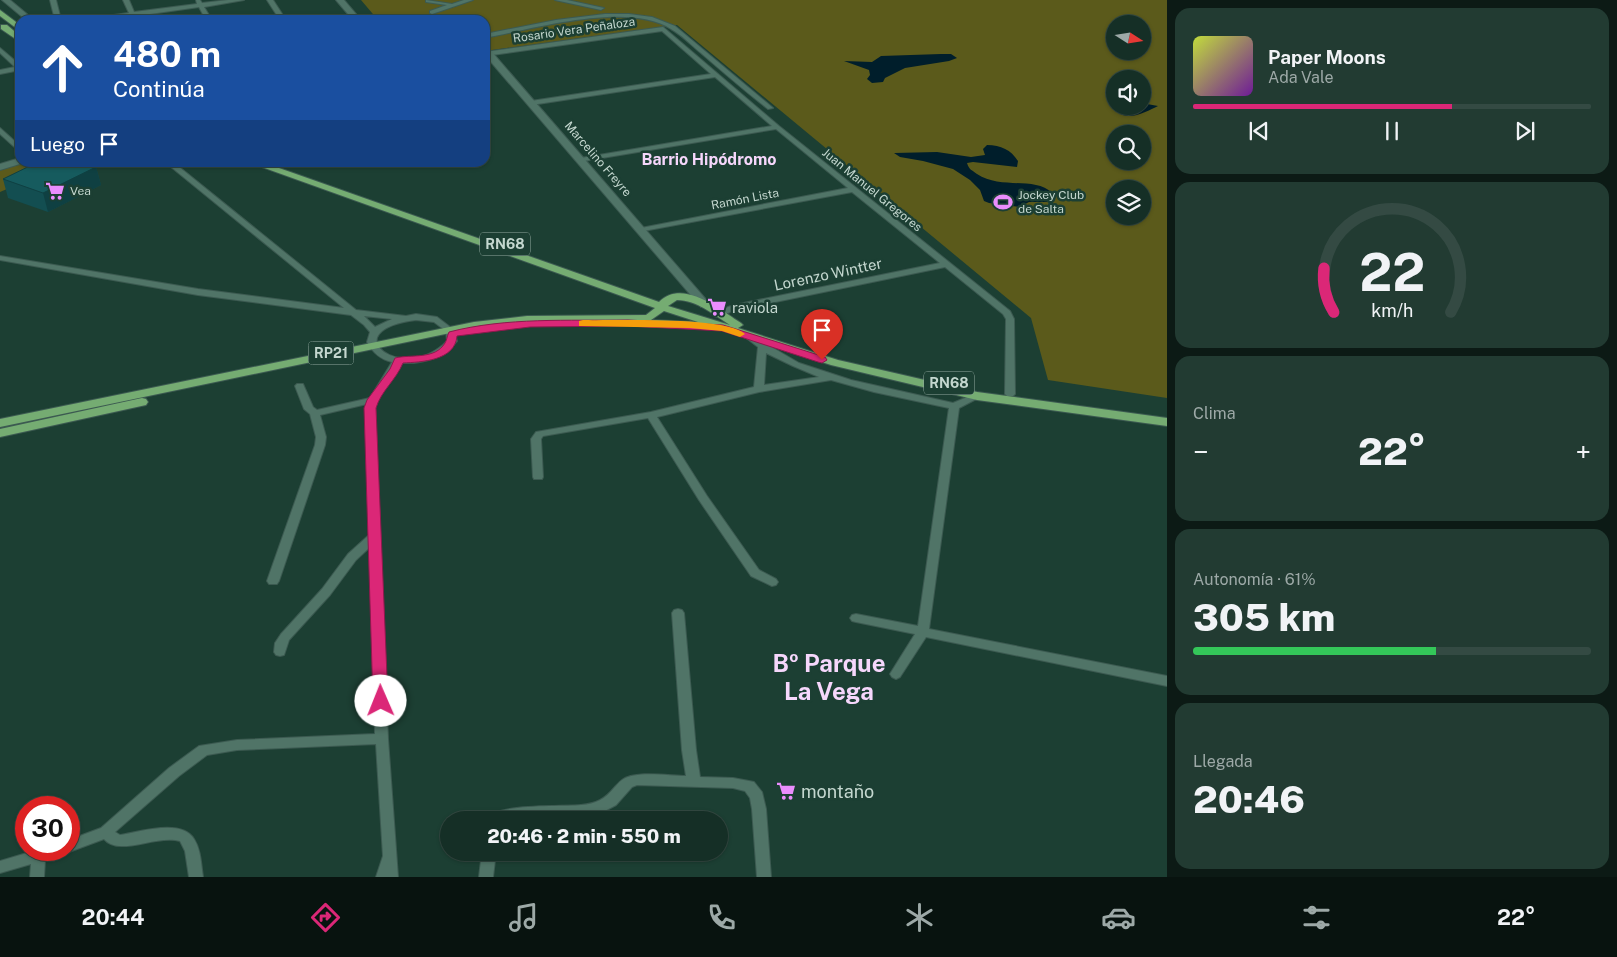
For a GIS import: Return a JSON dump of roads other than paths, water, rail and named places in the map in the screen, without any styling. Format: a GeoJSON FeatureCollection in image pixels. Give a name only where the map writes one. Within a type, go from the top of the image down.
{"type":"FeatureCollection","features":[{"type":"Feature","properties":{"kind":"main road"},"geometry":{"type":"LineString","coordinates":[[0,12],[15,25]]}},
{"type":"Feature","properties":{"kind":"main road"},"geometry":{"type":"LineString","coordinates":[[0,24],[15,36]]}},
{"type":"Feature","properties":{"kind":"main road","name":"RN68"},"geometry":{"type":"LineString","coordinates":[[267,167],[737,325],[886,369],[1010,394],[1167,414]]}},
{"type":"Feature","properties":{"kind":"main road","name":"RN68"},"geometry":{"type":"LineString","coordinates":[[286,167],[667,302],[723,328],[860,370],[977,396],[1167,422]]}},
{"type":"Feature","properties":{"kind":"main road"},"geometry":{"type":"LineString","coordinates":[[690,325],[665,318],[662,315],[667,302],[688,297],[737,325]]}},
{"type":"Feature","properties":{"kind":"main road","name":"RP21"},"geometry":{"type":"LineString","coordinates":[[0,423],[451,332],[527,319],[653,317],[667,302]]}},
{"type":"Feature","properties":{"kind":"main road","name":"RP21"},"geometry":{"type":"LineString","coordinates":[[451,332],[536,324],[645,323],[723,328]]}},
{"type":"Feature","properties":{"kind":"main road","name":"RP21"},"geometry":{"type":"LineString","coordinates":[[0,433],[374,348]]}},
{"type":"Feature","properties":{"kind":"street"},"geometry":{"type":"LineString","coordinates":[[6,0],[24,15]]}},
{"type":"Feature","properties":{"kind":"street"},"geometry":{"type":"LineString","coordinates":[[53,0],[57,15]]}},
{"type":"Feature","properties":{"kind":"street"},"geometry":{"type":"LineString","coordinates":[[126,0],[133,15]]}},
{"type":"Feature","properties":{"kind":"street"},"geometry":{"type":"LineString","coordinates":[[143,15],[199,3],[241,0]]}},
{"type":"Feature","properties":{"kind":"street"},"geometry":{"type":"LineString","coordinates":[[270,0],[280,15]]}},
{"type":"Feature","properties":{"kind":"street"},"geometry":{"type":"LineString","coordinates":[[340,0],[353,15]]}},
{"type":"Feature","properties":{"kind":"street"},"geometry":{"type":"LineString","coordinates":[[427,0],[442,4],[455,4]]}},
{"type":"Feature","properties":{"kind":"street"},"geometry":{"type":"LineString","coordinates":[[427,0],[431,5],[432,12]]}},
{"type":"Feature","properties":{"kind":"street"},"geometry":{"type":"LineString","coordinates":[[430,15],[432,12],[470,0]]}},
{"type":"Feature","properties":{"kind":"street"},"geometry":{"type":"LineString","coordinates":[[557,0],[662,20],[770,108]]}},
{"type":"Feature","properties":{"kind":"street"},"geometry":{"type":"LineString","coordinates":[[557,0],[575,12]]}},
{"type":"Feature","properties":{"kind":"street"},"geometry":{"type":"LineString","coordinates":[[199,3],[206,15]]}},
{"type":"Feature","properties":{"kind":"street"},"geometry":{"type":"LineString","coordinates":[[490,35],[575,12],[616,10]]}},
{"type":"Feature","properties":{"kind":"street"},"geometry":{"type":"LineString","coordinates":[[662,20],[663,28]]}},
{"type":"Feature","properties":{"kind":"street","name":"Rosario Vera Peñaloza"},"geometry":{"type":"LineString","coordinates":[[490,52],[663,28]]}},
{"type":"Feature","properties":{"kind":"street","name":"Juan Manuel Gregores"},"geometry":{"type":"LineString","coordinates":[[663,28],[777,127],[1007,313],[1010,319],[1010,394]]}},
{"type":"Feature","properties":{"kind":"street"},"geometry":{"type":"LineString","coordinates":[[0,50],[15,64]]}},
{"type":"Feature","properties":{"kind":"street","name":"Marcelino Freyre"},"geometry":{"type":"LineString","coordinates":[[490,57],[705,305]]}},
{"type":"Feature","properties":{"kind":"street"},"geometry":{"type":"LineString","coordinates":[[0,72],[15,69]]}},
{"type":"Feature","properties":{"kind":"street"},"geometry":{"type":"LineString","coordinates":[[531,103],[715,75]]}},
{"type":"Feature","properties":{"kind":"street"},"geometry":{"type":"LineString","coordinates":[[580,160],[777,127]]}},
{"type":"Feature","properties":{"kind":"street"},"geometry":{"type":"LineString","coordinates":[[0,130],[15,145]]}},
{"type":"Feature","properties":{"kind":"street"},"geometry":{"type":"LineString","coordinates":[[0,166],[15,162]]}},
{"type":"Feature","properties":{"kind":"street"},"geometry":{"type":"LineString","coordinates":[[174,167],[354,312],[375,333]]}},
{"type":"Feature","properties":{"kind":"street","name":"Ramón Lista"},"geometry":{"type":"LineString","coordinates":[[641,230],[854,189]]}},
{"type":"Feature","properties":{"kind":"street"},"geometry":{"type":"LineString","coordinates":[[0,258],[274,304],[404,318],[427,318],[437,320],[451,332],[452,341],[447,348],[426,359],[398,360],[389,358],[374,348],[375,333],[382,326],[404,318]]}},
{"type":"Feature","properties":{"kind":"street","name":"Lorenzo Wintter"},"geometry":{"type":"LineString","coordinates":[[717,314],[734,308],[945,264]]}},
{"type":"Feature","properties":{"kind":"street"},"geometry":{"type":"LineString","coordinates":[[667,302],[682,293],[686,283]]}},
{"type":"Feature","properties":{"kind":"street"},"geometry":{"type":"LineString","coordinates":[[750,337],[762,347],[814,373],[830,378],[954,406],[977,396]]}},
{"type":"Feature","properties":{"kind":"street"},"geometry":{"type":"LineString","coordinates":[[759,389],[762,347]]}},
{"type":"Feature","properties":{"kind":"street"},"geometry":{"type":"LineString","coordinates":[[391,877],[382,739],[370,408],[373,400],[395,370],[398,360]]}},
{"type":"Feature","properties":{"kind":"street"},"geometry":{"type":"LineString","coordinates":[[538,477],[536,439],[540,434],[652,415],[759,389],[830,378]]}},
{"type":"Feature","properties":{"kind":"street"},"geometry":{"type":"LineString","coordinates":[[300,386],[309,409],[315,412],[373,400]]}},
{"type":"Feature","properties":{"kind":"street"},"geometry":{"type":"LineString","coordinates":[[896,674],[923,632],[954,406]]}},
{"type":"Feature","properties":{"kind":"street"},"geometry":{"type":"LineString","coordinates":[[273,581],[320,445],[321,437],[315,412]]}},
{"type":"Feature","properties":{"kind":"street"},"geometry":{"type":"LineString","coordinates":[[652,415],[703,498],[755,573],[772,582]]}},
{"type":"Feature","properties":{"kind":"street"},"geometry":{"type":"LineString","coordinates":[[280,652],[281,643],[285,636],[326,592],[352,557],[375,536]]}},
{"type":"Feature","properties":{"kind":"street"},"geometry":{"type":"LineString","coordinates":[[678,613],[689,750],[694,782]]}},
{"type":"Feature","properties":{"kind":"street"},"geometry":{"type":"LineString","coordinates":[[856,618],[1167,681]]}},
{"type":"Feature","properties":{"kind":"street"},"geometry":{"type":"LineString","coordinates":[[80,842],[106,832],[174,772],[204,750],[237,745],[382,739]]}},
{"type":"Feature","properties":{"kind":"street"},"geometry":{"type":"LineString","coordinates":[[583,811],[601,807],[611,801],[626,783],[637,780],[749,786],[756,796],[764,877]]}},
{"type":"Feature","properties":{"kind":"street"},"geometry":{"type":"LineString","coordinates":[[106,832],[112,840],[120,841],[171,832],[183,835],[189,840],[196,877]]}},
{"type":"Feature","properties":{"kind":"street"},"geometry":{"type":"LineString","coordinates":[[382,877],[390,846]]}},
{"type":"Feature","properties":{"kind":"street"},"geometry":{"type":"LineString","coordinates":[[0,867],[23,861]]}},
{"type":"Feature","properties":{"kind":"street"},"geometry":{"type":"LineString","coordinates":[[37,877],[38,861]]}},
{"type":"Feature","properties":{"kind":"street"},"geometry":{"type":"LineString","coordinates":[[486,877],[488,861]]}},
{"type":"Feature","properties":{"kind":"water"},"geometry":{"type":"Polygon","coordinates":[[[951,54],[957,58],[905,68],[885,78],[883,82],[872,83],[867,79],[870,75],[869,70],[844,61],[872,62],[881,56],[951,54]]]}},
{"type":"Feature","properties":{"kind":"water"},"geometry":{"type":"Polygon","coordinates":[[[1151,105],[1158,106],[1151,110],[1151,105]]]}},
{"type":"Feature","properties":{"kind":"water"},"geometry":{"type":"Polygon","coordinates":[[[987,145],[1001,147],[1009,151],[1018,161],[1017,167],[967,163],[971,170],[986,179],[1036,185],[1045,188],[1052,193],[1052,200],[1029,202],[1019,207],[989,203],[984,201],[980,190],[970,180],[953,169],[900,157],[894,153],[937,152],[971,157],[985,155],[983,149],[987,145]]]}},
{"type":"Feature","properties":{"kind":"place","name":"Vea"},"geometry":{"type":"Point","coordinates":[55,191]}},
{"type":"Feature","properties":{"kind":"place","name":"Jockey Club de Salta"},"geometry":{"type":"Point","coordinates":[1003,202]}},
{"type":"Feature","properties":{"kind":"place","name":"raviola"},"geometry":{"type":"Point","coordinates":[717,307]}},
{"type":"Feature","properties":{"kind":"place","name":"montaño"},"geometry":{"type":"Point","coordinates":[786,791]}},
{"type":"Feature","properties":{"kind":"district","name":"Barrio Hipódromo"},"geometry":{"type":"Point","coordinates":[709,159]}},
{"type":"Feature","properties":{"kind":"district","name":"Bº Parque La Vega"},"geometry":{"type":"Point","coordinates":[829,677]}}]}
